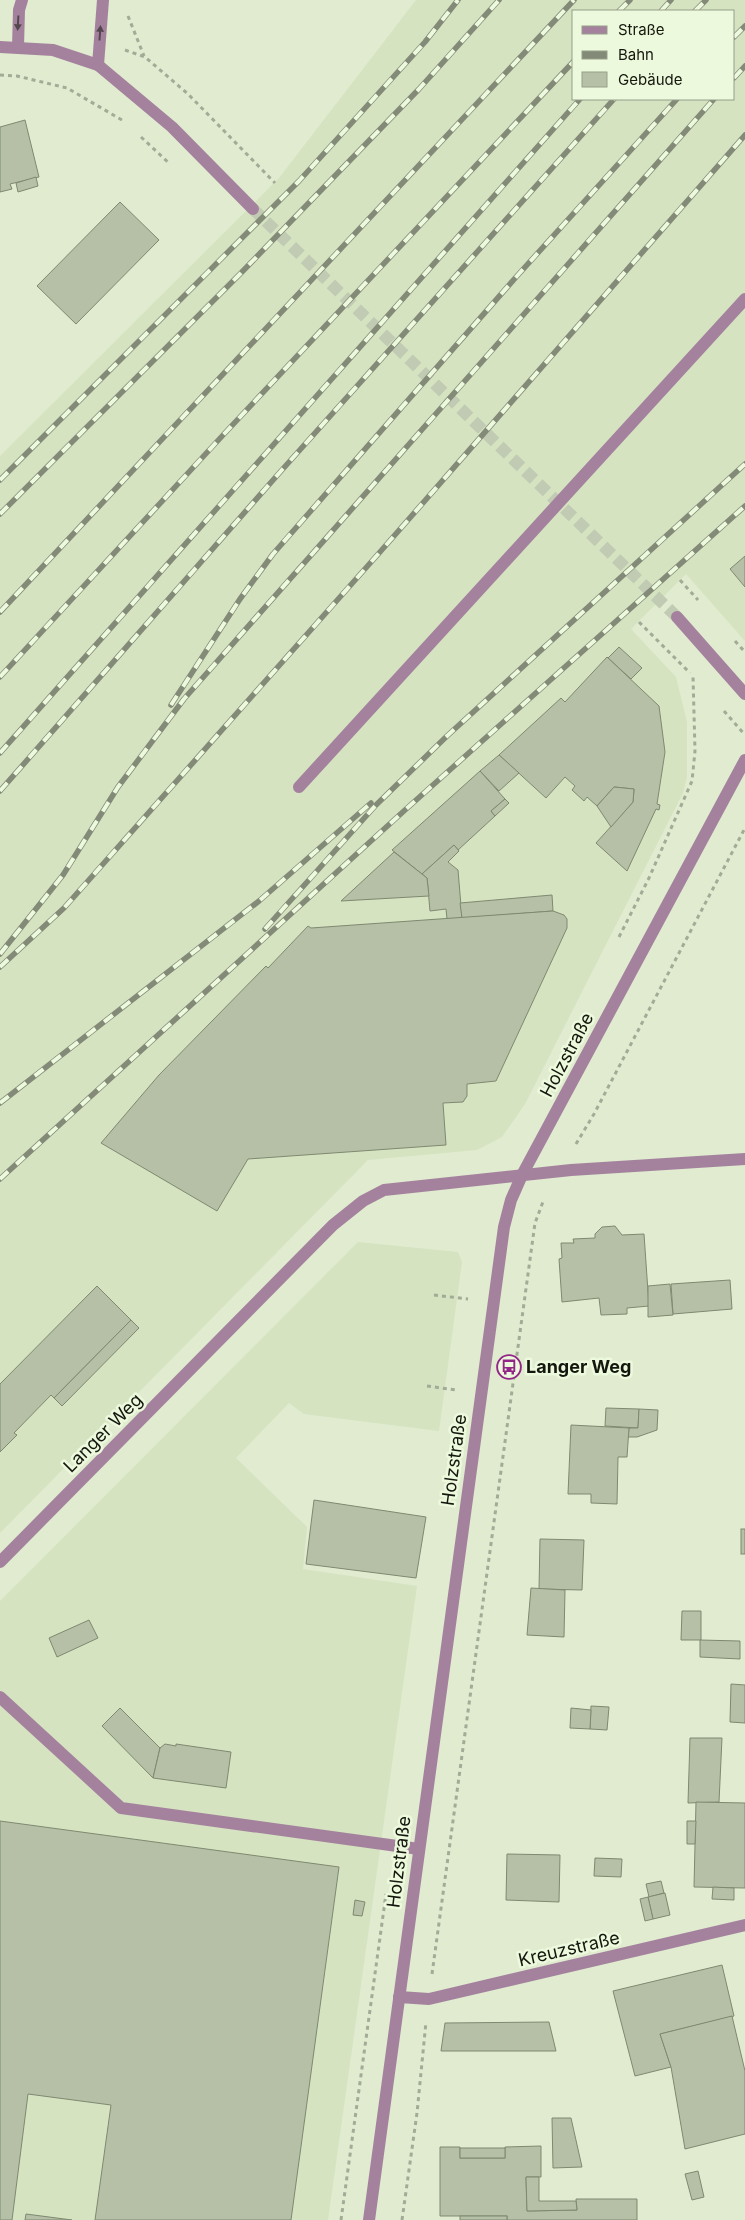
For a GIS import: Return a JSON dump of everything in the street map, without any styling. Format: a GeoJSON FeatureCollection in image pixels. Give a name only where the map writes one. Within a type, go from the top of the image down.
{"type":"FeatureCollection","features":[{"type":"Feature","properties":{"kind":"street"},"geometry":{"type":"LineString","coordinates":[[18,47],[18,22],[22,0]]}},
{"type":"Feature","properties":{"kind":"street"},"geometry":{"type":"LineString","coordinates":[[98,65],[102,0]]}},
{"type":"Feature","properties":{"kind":"street"},"geometry":{"type":"LineString","coordinates":[[0,47],[53,50],[98,65],[172,127],[252,209]]}},
{"type":"Feature","properties":{"kind":"street"},"geometry":{"type":"LineString","coordinates":[[299,787],[745,299]]}},
{"type":"Feature","properties":{"kind":"street"},"geometry":{"type":"LineString","coordinates":[[677,618],[745,694]]}},
{"type":"Feature","properties":{"kind":"street","name":"Holzstraße"},"geometry":{"type":"LineString","coordinates":[[369,2220],[504,1228],[511,1200],[522,1175],[745,760]]}},
{"type":"Feature","properties":{"kind":"street","name":"Langer Weg"},"geometry":{"type":"LineString","coordinates":[[0,1562],[333,1225],[364,1201],[384,1190],[522,1175],[745,1159]]}},
{"type":"Feature","properties":{"kind":"street"},"geometry":{"type":"LineString","coordinates":[[0,1697],[121,1808],[419,1849]]}},
{"type":"Feature","properties":{"kind":"street","name":"Kreuzstraße"},"geometry":{"type":"LineString","coordinates":[[400,1997],[429,1999],[745,1925]]}},
{"type":"Feature","properties":{"kind":"path"},"geometry":{"type":"LineString","coordinates":[[126,12],[144,57]]}},
{"type":"Feature","properties":{"kind":"path"},"geometry":{"type":"LineString","coordinates":[[132,54],[144,57],[188,94],[275,183]]}},
{"type":"Feature","properties":{"kind":"path"},"geometry":{"type":"LineString","coordinates":[[0,75],[18,76],[67,88],[126,122]]}},
{"type":"Feature","properties":{"kind":"path"},"geometry":{"type":"LineString","coordinates":[[54,85],[56,76]]}},
{"type":"Feature","properties":{"kind":"path"},"geometry":{"type":"LineString","coordinates":[[140,136],[176,170]]}},
{"type":"Feature","properties":{"kind":"path"},"geometry":{"type":"LineString","coordinates":[[618,938],[688,795],[692,781],[695,751],[693,676],[639,622]]}},
{"type":"Feature","properties":{"kind":"path"},"geometry":{"type":"LineString","coordinates":[[602,1096],[745,828]]}},
{"type":"Feature","properties":{"kind":"path"},"geometry":{"type":"LineString","coordinates":[[431,1980],[535,1223],[540,1207]]}},
{"type":"Feature","properties":{"kind":"path"},"geometry":{"type":"LineString","coordinates":[[434,1294],[468,1299]]}},
{"type":"Feature","properties":{"kind":"path"},"geometry":{"type":"LineString","coordinates":[[427,1386],[456,1390]]}},
{"type":"Feature","properties":{"kind":"path"},"geometry":{"type":"LineString","coordinates":[[402,2220],[418,2113],[427,2020]]}},
{"type":"Feature","properties":{"kind":"shaded area"},"geometry":{"type":"Polygon","coordinates":[[[416,0],[745,0],[745,641],[686,574],[631,629],[676,677],[687,722],[687,777],[683,793],[525,1104],[502,1137],[477,1150],[368,1160],[0,1533],[0,456],[279,178],[416,0]]]}},
{"type":"Feature","properties":{"kind":"shaded area"},"geometry":{"type":"Polygon","coordinates":[[[358,1242],[458,1252],[462,1262],[439,1431],[304,1414],[289,1403],[236,1458],[307,1527],[303,1569],[417,1586],[328,2220],[0,2220],[0,1601],[358,1242]]]}},
{"type":"Feature","properties":{"kind":"building"},"geometry":{"type":"Polygon","coordinates":[[[25,120],[39,177],[10,184],[12,189],[0,192],[0,127],[25,120]]]}},
{"type":"Feature","properties":{"kind":"building"},"geometry":{"type":"Polygon","coordinates":[[[36,177],[38,186],[18,192],[16,183],[36,177]]]}},
{"type":"Feature","properties":{"kind":"building"},"geometry":{"type":"Polygon","coordinates":[[[120,202],[159,240],[76,324],[37,286],[120,202]]]}},
{"type":"Feature","properties":{"kind":"building"},"geometry":{"type":"Polygon","coordinates":[[[745,556],[745,587],[730,569],[745,556]]]}},
{"type":"Feature","properties":{"kind":"building"},"geometry":{"type":"Polygon","coordinates":[[[619,647],[642,668],[631,679],[608,658],[619,647]]]}},
{"type":"Feature","properties":{"kind":"building"},"geometry":{"type":"Polygon","coordinates":[[[607,657],[659,706],[665,752],[657,804],[660,805],[659,810],[656,809],[627,871],[596,843],[633,802],[634,789],[614,787],[597,806],[587,797],[584,801],[572,790],[575,786],[565,777],[546,798],[499,755],[561,698],[565,702],[607,657]]]}},
{"type":"Feature","properties":{"kind":"building"},"geometry":{"type":"Polygon","coordinates":[[[499,755],[519,773],[499,791],[480,771],[499,755]]]}},
{"type":"Feature","properties":{"kind":"building"},"geometry":{"type":"Polygon","coordinates":[[[480,771],[505,799],[491,811],[495,816],[458,850],[454,845],[422,874],[392,850],[480,771]]]}},
{"type":"Feature","properties":{"kind":"building"},"geometry":{"type":"Polygon","coordinates":[[[614,787],[634,789],[633,802],[611,827],[597,806],[614,787]]]}},
{"type":"Feature","properties":{"kind":"building"},"geometry":{"type":"Polygon","coordinates":[[[505,799],[509,803],[495,816],[491,811],[505,799]]]}},
{"type":"Feature","properties":{"kind":"building"},"geometry":{"type":"Polygon","coordinates":[[[454,845],[459,851],[448,862],[458,870],[462,918],[447,919],[446,909],[430,911],[427,878],[422,874],[454,845]]]}},
{"type":"Feature","properties":{"kind":"building"},"geometry":{"type":"Polygon","coordinates":[[[394,852],[427,878],[429,896],[341,901],[394,852]]]}},
{"type":"Feature","properties":{"kind":"building"},"geometry":{"type":"Polygon","coordinates":[[[552,895],[553,911],[462,918],[460,903],[552,895]]]}},
{"type":"Feature","properties":{"kind":"building"},"geometry":{"type":"Polygon","coordinates":[[[553,911],[564,915],[567,919],[567,928],[496,1081],[467,1084],[467,1096],[463,1102],[443,1103],[446,1145],[248,1159],[217,1211],[101,1143],[159,1075],[308,926],[311,928],[553,911]]]}},
{"type":"Feature","properties":{"kind":"building"},"geometry":{"type":"Polygon","coordinates":[[[615,1226],[622,1235],[644,1234],[649,1306],[627,1308],[627,1314],[601,1315],[599,1298],[562,1302],[559,1259],[562,1258],[561,1243],[574,1243],[573,1239],[595,1238],[595,1234],[602,1227],[615,1226]]]}},
{"type":"Feature","properties":{"kind":"building"},"geometry":{"type":"Polygon","coordinates":[[[730,1280],[732,1309],[673,1314],[671,1284],[730,1280]]]}},
{"type":"Feature","properties":{"kind":"building"},"geometry":{"type":"Polygon","coordinates":[[[670,1284],[673,1315],[648,1317],[648,1286],[670,1284]]]}},
{"type":"Feature","properties":{"kind":"building"},"geometry":{"type":"Polygon","coordinates":[[[97,1286],[131,1320],[54,1398],[51,1395],[14,1433],[17,1435],[0,1452],[0,1384],[97,1286]]]}},
{"type":"Feature","properties":{"kind":"building"},"geometry":{"type":"Polygon","coordinates":[[[131,1320],[139,1328],[62,1406],[54,1398],[131,1320]]]}},
{"type":"Feature","properties":{"kind":"building"},"geometry":{"type":"Polygon","coordinates":[[[606,1408],[639,1409],[638,1428],[605,1426],[606,1408]]]}},
{"type":"Feature","properties":{"kind":"building"},"geometry":{"type":"Polygon","coordinates":[[[639,1409],[658,1410],[657,1430],[637,1437],[628,1437],[629,1428],[638,1428],[639,1409]]]}},
{"type":"Feature","properties":{"kind":"building"},"geometry":{"type":"Polygon","coordinates":[[[571,1425],[629,1428],[627,1457],[618,1457],[617,1504],[591,1503],[591,1494],[568,1494],[571,1425]]]}},
{"type":"Feature","properties":{"kind":"building"},"geometry":{"type":"Polygon","coordinates":[[[314,1500],[426,1517],[416,1578],[306,1564],[314,1500]]]}},
{"type":"Feature","properties":{"kind":"building"},"geometry":{"type":"Polygon","coordinates":[[[741,1529],[745,1529],[745,1554],[741,1554],[741,1529]]]}},
{"type":"Feature","properties":{"kind":"building"},"geometry":{"type":"Polygon","coordinates":[[[540,1539],[584,1540],[582,1590],[539,1589],[540,1539]]]}},
{"type":"Feature","properties":{"kind":"building"},"geometry":{"type":"Polygon","coordinates":[[[531,1588],[565,1590],[564,1637],[527,1635],[531,1588]]]}},
{"type":"Feature","properties":{"kind":"building"},"geometry":{"type":"Polygon","coordinates":[[[682,1611],[701,1611],[701,1640],[681,1640],[682,1611]]]}},
{"type":"Feature","properties":{"kind":"building"},"geometry":{"type":"Polygon","coordinates":[[[89,1620],[98,1638],[57,1657],[49,1638],[89,1620]]]}},
{"type":"Feature","properties":{"kind":"building"},"geometry":{"type":"Polygon","coordinates":[[[700,1640],[740,1641],[740,1659],[700,1657],[700,1640]]]}},
{"type":"Feature","properties":{"kind":"building"},"geometry":{"type":"Polygon","coordinates":[[[731,1684],[745,1685],[745,1723],[730,1722],[731,1684]]]}},
{"type":"Feature","properties":{"kind":"building"},"geometry":{"type":"Polygon","coordinates":[[[591,1706],[609,1707],[607,1730],[590,1729],[591,1706]]]}},
{"type":"Feature","properties":{"kind":"building"},"geometry":{"type":"Polygon","coordinates":[[[120,1708],[160,1748],[153,1778],[102,1726],[120,1708]]]}},
{"type":"Feature","properties":{"kind":"building"},"geometry":{"type":"Polygon","coordinates":[[[571,1708],[591,1710],[590,1729],[570,1728],[571,1708]]]}},
{"type":"Feature","properties":{"kind":"building"},"geometry":{"type":"Polygon","coordinates":[[[690,1738],[722,1738],[719,1802],[688,1803],[690,1738]]]}},
{"type":"Feature","properties":{"kind":"building"},"geometry":{"type":"Polygon","coordinates":[[[165,1744],[231,1752],[226,1788],[153,1778],[160,1748],[165,1744]]]}},
{"type":"Feature","properties":{"kind":"building"},"geometry":{"type":"Polygon","coordinates":[[[696,1802],[745,1803],[745,1888],[694,1887],[696,1802]]]}},
{"type":"Feature","properties":{"kind":"building"},"geometry":{"type":"Polygon","coordinates":[[[0,1821],[339,1867],[291,2220],[95,2220],[111,2105],[28,2094],[12,2220],[0,2220],[0,1821]]]}},
{"type":"Feature","properties":{"kind":"building"},"geometry":{"type":"Polygon","coordinates":[[[687,1821],[696,1821],[695,1844],[687,1844],[687,1821]]]}},
{"type":"Feature","properties":{"kind":"building"},"geometry":{"type":"Polygon","coordinates":[[[507,1854],[560,1855],[559,1902],[506,1900],[507,1854]]]}},
{"type":"Feature","properties":{"kind":"building"},"geometry":{"type":"Polygon","coordinates":[[[595,1858],[622,1859],[621,1877],[594,1876],[595,1858]]]}},
{"type":"Feature","properties":{"kind":"building"},"geometry":{"type":"Polygon","coordinates":[[[661,1881],[664,1893],[649,1897],[646,1884],[661,1881]]]}},
{"type":"Feature","properties":{"kind":"building"},"geometry":{"type":"Polygon","coordinates":[[[713,1887],[734,1888],[734,1900],[712,1899],[713,1887]]]}},
{"type":"Feature","properties":{"kind":"building"},"geometry":{"type":"Polygon","coordinates":[[[665,1893],[670,1915],[653,1919],[648,1897],[665,1893]]]}},
{"type":"Feature","properties":{"kind":"building"},"geometry":{"type":"Polygon","coordinates":[[[648,1897],[653,1919],[645,1921],[640,1899],[648,1897]]]}},
{"type":"Feature","properties":{"kind":"building"},"geometry":{"type":"Polygon","coordinates":[[[355,1900],[365,1902],[362,1916],[353,1915],[355,1900]]]}},
{"type":"Feature","properties":{"kind":"building"},"geometry":{"type":"Polygon","coordinates":[[[722,1965],[734,2016],[660,2034],[671,2067],[635,2076],[613,1991],[722,1965]]]}},
{"type":"Feature","properties":{"kind":"building"},"geometry":{"type":"Polygon","coordinates":[[[732,2016],[745,2071],[745,2134],[685,2149],[671,2067],[660,2034],[732,2016]]]}},
{"type":"Feature","properties":{"kind":"building"},"geometry":{"type":"Polygon","coordinates":[[[549,2022],[556,2051],[441,2051],[445,2023],[549,2022]]]}},
{"type":"Feature","properties":{"kind":"building"},"geometry":{"type":"Polygon","coordinates":[[[552,2118],[571,2118],[582,2167],[553,2168],[552,2118]]]}},
{"type":"Feature","properties":{"kind":"building"},"geometry":{"type":"Polygon","coordinates":[[[541,2146],[541,2177],[526,2177],[527,2211],[577,2210],[576,2199],[637,2199],[637,2220],[507,2220],[507,2216],[440,2216],[440,2147],[460,2147],[460,2158],[505,2158],[505,2147],[541,2146]]]}},
{"type":"Feature","properties":{"kind":"building"},"geometry":{"type":"Polygon","coordinates":[[[460,2148],[505,2148],[505,2158],[460,2158],[460,2148]]]}},
{"type":"Feature","properties":{"kind":"building"},"geometry":{"type":"Polygon","coordinates":[[[698,2171],[704,2197],[692,2200],[685,2174],[698,2171]]]}},
{"type":"Feature","properties":{"kind":"building"},"geometry":{"type":"Polygon","coordinates":[[[526,2177],[539,2177],[539,2201],[576,2201],[577,2210],[527,2211],[526,2177]]]}},
{"type":"Feature","properties":{"kind":"building"},"geometry":{"type":"Polygon","coordinates":[[[26,2214],[72,2220],[25,2220],[26,2214]]]}},
{"type":"Feature","properties":{"kind":"building"},"geometry":{"type":"Polygon","coordinates":[[[460,2216],[507,2216],[507,2220],[460,2220],[460,2216]]]}},
{"type":"Feature","properties":{"kind":"tunnel"},"geometry":{"type":"LineString","coordinates":[[253,209],[677,617]]}},
{"type":"Feature","properties":{"kind":"railway"},"geometry":{"type":"LineString","coordinates":[[0,480],[299,181],[425,42],[458,0]]}},
{"type":"Feature","properties":{"kind":"railway"},"geometry":{"type":"LineString","coordinates":[[0,514],[240,274],[419,89],[499,0]]}},
{"type":"Feature","properties":{"kind":"railway"},"geometry":{"type":"LineString","coordinates":[[0,612],[574,0]]}},
{"type":"Feature","properties":{"kind":"railway"},"geometry":{"type":"LineString","coordinates":[[620,10],[630,0]]}},
{"type":"Feature","properties":{"kind":"railway"},"geometry":{"type":"LineString","coordinates":[[662,10],[671,0]]}},
{"type":"Feature","properties":{"kind":"railway"},"geometry":{"type":"LineString","coordinates":[[696,10],[706,0]]}},
{"type":"Feature","properties":{"kind":"railway"},"geometry":{"type":"LineString","coordinates":[[735,36],[745,26]]}},
{"type":"Feature","properties":{"kind":"railway"},"geometry":{"type":"LineString","coordinates":[[0,677],[224,434],[572,63]]}},
{"type":"Feature","properties":{"kind":"railway"},"geometry":{"type":"LineString","coordinates":[[735,77],[745,66]]}},
{"type":"Feature","properties":{"kind":"railway"},"geometry":{"type":"LineString","coordinates":[[0,753],[579,100]]}},
{"type":"Feature","properties":{"kind":"railway"},"geometry":{"type":"LineString","coordinates":[[0,791],[281,471],[613,100]]}},
{"type":"Feature","properties":{"kind":"railway"},"geometry":{"type":"LineString","coordinates":[[171,705],[240,599],[273,554],[517,276],[676,100]]}},
{"type":"Feature","properties":{"kind":"railway"},"geometry":{"type":"LineString","coordinates":[[0,954],[63,875],[118,787],[184,699],[713,100]]}},
{"type":"Feature","properties":{"kind":"railway"},"geometry":{"type":"LineString","coordinates":[[0,967],[64,908],[380,552],[745,135]]}},
{"type":"Feature","properties":{"kind":"railway"},"geometry":{"type":"LineString","coordinates":[[265,929],[376,805],[447,736],[745,464]]}},
{"type":"Feature","properties":{"kind":"railway"},"geometry":{"type":"LineString","coordinates":[[0,1179],[405,810],[745,506]]}},
{"type":"Feature","properties":{"kind":"railway"},"geometry":{"type":"LineString","coordinates":[[0,1103],[259,901],[371,803]]}},
{"type":"Feature","properties":{"kind":"place","name":"Langer Weg"},"geometry":{"type":"Point","coordinates":[509,1367]}}]}
